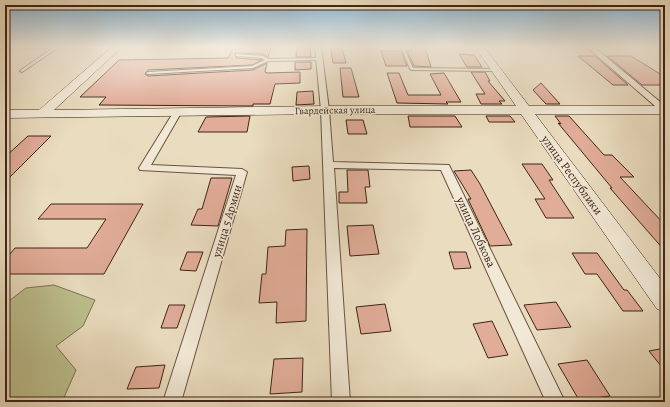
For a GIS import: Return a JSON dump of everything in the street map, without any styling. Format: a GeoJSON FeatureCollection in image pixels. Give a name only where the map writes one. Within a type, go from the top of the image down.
{"type":"FeatureCollection","features":[{"type":"Feature","properties":{"kind":"main road"},"geometry":{"type":"LineString","coordinates":[[42,114],[96,66]]}},
{"type":"Feature","properties":{"kind":"main road","name":"улица Республики"},"geometry":{"type":"LineString","coordinates":[[493,66],[665,302]]}},
{"type":"Feature","properties":{"kind":"main road","name":"Гвардейская улица"},"geometry":{"type":"LineString","coordinates":[[5,114],[325,110],[665,110]]}},
{"type":"Feature","properties":{"kind":"street"},"geometry":{"type":"LineString","coordinates":[[320,66],[325,110],[329,165],[340,402]]}},
{"type":"Feature","properties":{"kind":"street"},"geometry":{"type":"LineString","coordinates":[[613,66],[665,110]]}},
{"type":"Feature","properties":{"kind":"street","name":"улица 5 Армии"},"geometry":{"type":"LineString","coordinates":[[172,402],[242,172],[144,168],[177,113]]}},
{"type":"Feature","properties":{"kind":"street","name":"улица Лобкова"},"geometry":{"type":"LineString","coordinates":[[329,165],[444,167],[556,402]]}},
{"type":"Feature","properties":{"kind":"lane"},"geometry":{"type":"LineString","coordinates":[[22,71],[29,66]]}},
{"type":"Feature","properties":{"kind":"lane"},"geometry":{"type":"LineString","coordinates":[[148,73],[255,66]]}},
{"type":"Feature","properties":{"kind":"lane"},"geometry":{"type":"LineString","coordinates":[[411,66],[412,69],[496,70]]}},
{"type":"Feature","properties":{"kind":"green space"},"geometry":{"type":"Polygon","coordinates":[[[54,285],[95,300],[83,326],[56,346],[76,370],[62,402],[5,402],[5,304],[26,288],[54,285]]]}},
{"type":"Feature","properties":{"kind":"building"},"geometry":{"type":"Polygon","coordinates":[[[113,66],[231,66],[148,70],[145,74],[148,76],[253,70],[261,66],[266,66],[265,72],[267,73],[300,72],[300,83],[275,84],[270,104],[253,104],[253,106],[99,105],[106,97],[80,97],[113,66]]]}},
{"type":"Feature","properties":{"kind":"building"},"geometry":{"type":"Polygon","coordinates":[[[295,66],[311,66],[311,69],[295,70],[295,66]]]}},
{"type":"Feature","properties":{"kind":"building"},"geometry":{"type":"Polygon","coordinates":[[[466,66],[482,67],[467,67],[466,66]]]}},
{"type":"Feature","properties":{"kind":"building"},"geometry":{"type":"Polygon","coordinates":[[[590,66],[606,66],[628,85],[613,85],[590,66]]]}},
{"type":"Feature","properties":{"kind":"building"},"geometry":{"type":"Polygon","coordinates":[[[619,66],[647,66],[665,77],[665,85],[642,85],[619,66]]]}},
{"type":"Feature","properties":{"kind":"building"},"geometry":{"type":"Polygon","coordinates":[[[340,68],[351,68],[359,97],[343,97],[340,68]]]}},
{"type":"Feature","properties":{"kind":"building"},"geometry":{"type":"Polygon","coordinates":[[[471,72],[485,72],[490,81],[488,81],[505,101],[499,101],[502,104],[481,104],[476,94],[485,94],[471,72]]]}},
{"type":"Feature","properties":{"kind":"building"},"geometry":{"type":"Polygon","coordinates":[[[387,73],[399,73],[408,95],[441,95],[430,74],[444,73],[461,102],[446,102],[448,104],[397,103],[387,73]]]}},
{"type":"Feature","properties":{"kind":"building"},"geometry":{"type":"Polygon","coordinates":[[[541,83],[560,104],[546,104],[533,90],[541,83]]]}},
{"type":"Feature","properties":{"kind":"building"},"geometry":{"type":"Polygon","coordinates":[[[313,91],[314,104],[296,105],[297,92],[313,91]]]}},
{"type":"Feature","properties":{"kind":"building"},"geometry":{"type":"Polygon","coordinates":[[[250,116],[247,132],[198,132],[206,117],[250,116]]]}},
{"type":"Feature","properties":{"kind":"building"},"geometry":{"type":"Polygon","coordinates":[[[408,116],[455,116],[462,127],[410,127],[408,116]]]}},
{"type":"Feature","properties":{"kind":"building"},"geometry":{"type":"Polygon","coordinates":[[[486,116],[510,116],[515,122],[489,122],[486,116]]]}},
{"type":"Feature","properties":{"kind":"building"},"geometry":{"type":"Polygon","coordinates":[[[555,116],[569,116],[604,155],[612,155],[634,177],[620,177],[665,225],[665,251],[610,188],[612,188],[558,123],[561,124],[555,116]]]}},
{"type":"Feature","properties":{"kind":"building"},"geometry":{"type":"Polygon","coordinates":[[[346,120],[363,120],[367,134],[348,134],[346,120]]]}},
{"type":"Feature","properties":{"kind":"building"},"geometry":{"type":"Polygon","coordinates":[[[28,136],[51,136],[5,182],[5,157],[28,136]]]}},
{"type":"Feature","properties":{"kind":"building"},"geometry":{"type":"Polygon","coordinates":[[[522,164],[542,164],[553,180],[549,180],[574,218],[546,218],[535,199],[545,199],[522,164]]]}},
{"type":"Feature","properties":{"kind":"building"},"geometry":{"type":"Polygon","coordinates":[[[309,166],[310,179],[293,181],[292,167],[309,166]]]}},
{"type":"Feature","properties":{"kind":"building"},"geometry":{"type":"Polygon","coordinates":[[[347,170],[368,170],[370,187],[365,187],[367,203],[339,203],[339,192],[348,192],[347,170]]]}},
{"type":"Feature","properties":{"kind":"building"},"geometry":{"type":"Polygon","coordinates":[[[471,170],[512,245],[490,246],[468,199],[471,199],[454,171],[471,170]]]}},
{"type":"Feature","properties":{"kind":"building"},"geometry":{"type":"Polygon","coordinates":[[[211,178],[232,178],[218,226],[191,225],[198,209],[202,209],[211,178]]]}},
{"type":"Feature","properties":{"kind":"building"},"geometry":{"type":"Polygon","coordinates":[[[51,204],[143,204],[104,274],[5,274],[5,260],[15,248],[87,248],[106,219],[38,219],[51,204]]]}},
{"type":"Feature","properties":{"kind":"building"},"geometry":{"type":"Polygon","coordinates":[[[373,225],[379,254],[350,256],[347,226],[373,225]]]}},
{"type":"Feature","properties":{"kind":"building"},"geometry":{"type":"Polygon","coordinates":[[[307,229],[306,321],[276,323],[277,302],[259,303],[262,274],[266,274],[268,247],[285,246],[286,230],[307,229]]]}},
{"type":"Feature","properties":{"kind":"building"},"geometry":{"type":"Polygon","coordinates":[[[187,252],[203,252],[196,271],[180,270],[187,252]]]}},
{"type":"Feature","properties":{"kind":"building"},"geometry":{"type":"Polygon","coordinates":[[[449,252],[466,252],[471,268],[454,269],[449,252]]]}},
{"type":"Feature","properties":{"kind":"building"},"geometry":{"type":"Polygon","coordinates":[[[572,253],[597,253],[624,290],[627,290],[643,311],[623,311],[597,274],[585,274],[572,253]]]}},
{"type":"Feature","properties":{"kind":"building"},"geometry":{"type":"Polygon","coordinates":[[[556,302],[571,327],[537,330],[524,305],[556,302]]]}},
{"type":"Feature","properties":{"kind":"building"},"geometry":{"type":"Polygon","coordinates":[[[385,304],[391,331],[361,334],[356,307],[385,304]]]}},
{"type":"Feature","properties":{"kind":"building"},"geometry":{"type":"Polygon","coordinates":[[[169,305],[185,305],[177,328],[161,328],[169,305]]]}},
{"type":"Feature","properties":{"kind":"building"},"geometry":{"type":"Polygon","coordinates":[[[492,321],[508,355],[488,358],[473,324],[492,321]]]}},
{"type":"Feature","properties":{"kind":"building"},"geometry":{"type":"Polygon","coordinates":[[[665,348],[665,371],[649,351],[665,348]]]}},
{"type":"Feature","properties":{"kind":"building"},"geometry":{"type":"Polygon","coordinates":[[[303,358],[302,392],[270,394],[274,359],[303,358]]]}},
{"type":"Feature","properties":{"kind":"building"},"geometry":{"type":"Polygon","coordinates":[[[587,360],[610,396],[579,400],[558,364],[587,360]]]}},
{"type":"Feature","properties":{"kind":"building"},"geometry":{"type":"Polygon","coordinates":[[[165,365],[159,388],[127,389],[136,367],[165,365]]]}}]}
